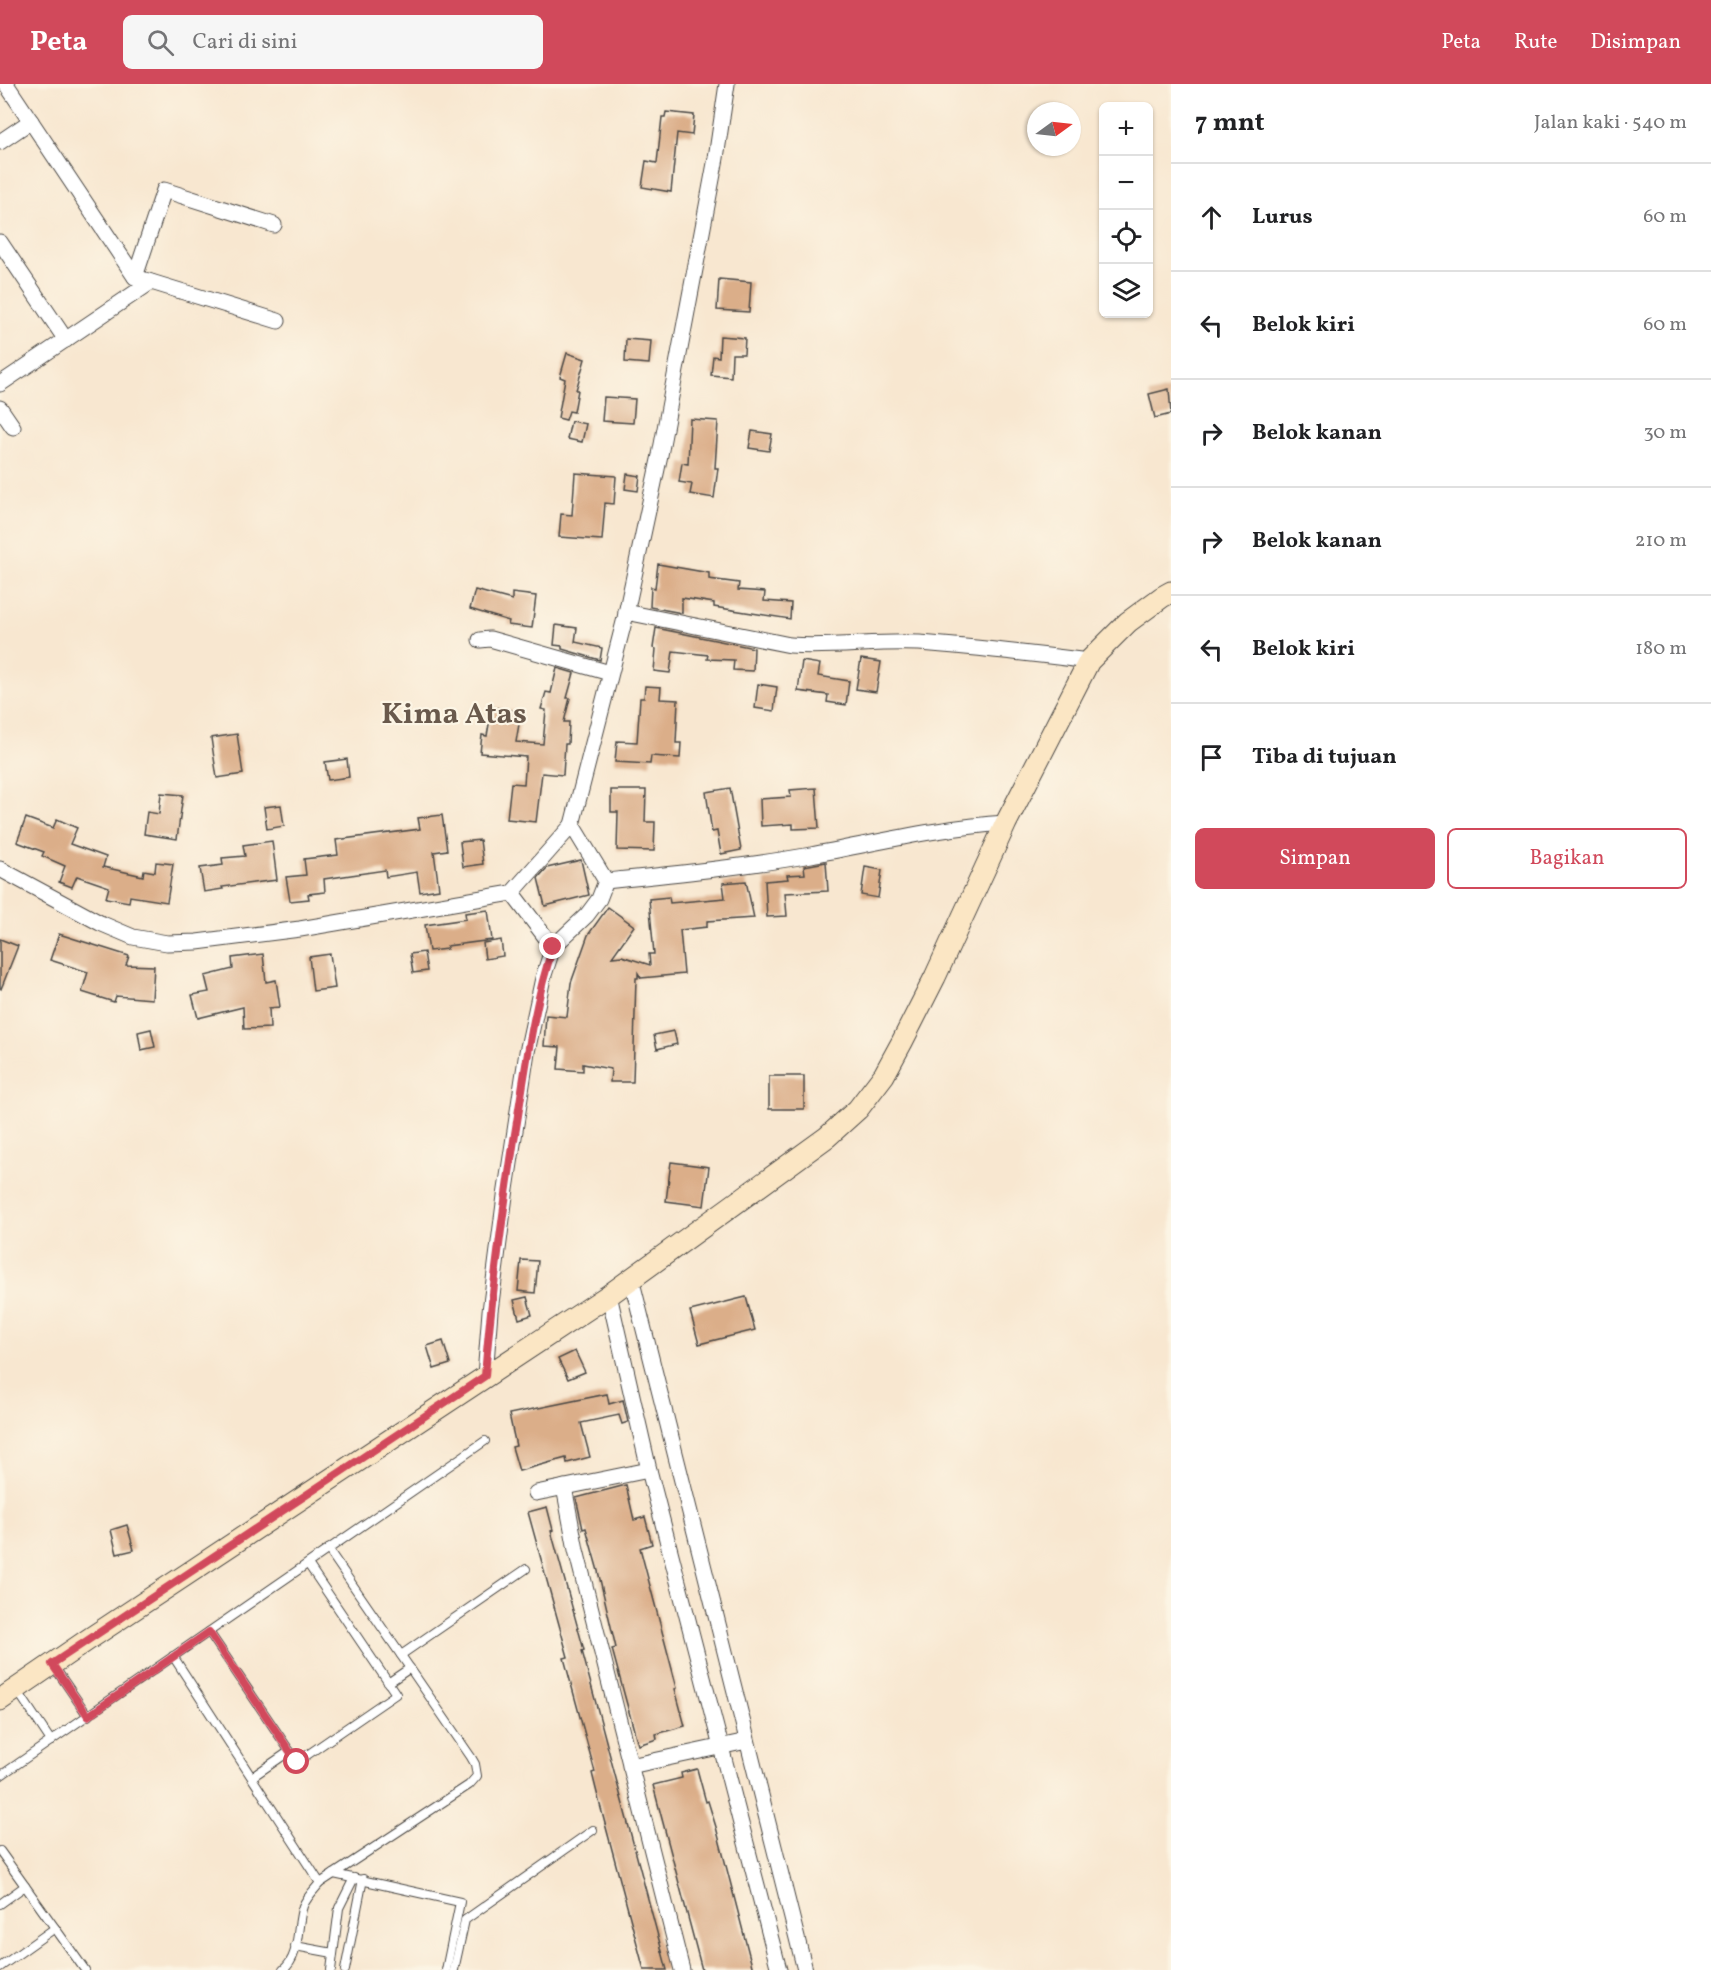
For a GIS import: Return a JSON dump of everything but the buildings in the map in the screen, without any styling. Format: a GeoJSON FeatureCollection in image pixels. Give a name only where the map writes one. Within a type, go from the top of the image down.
{"type":"FeatureCollection","features":[{"type":"Feature","properties":{"kind":"main road"},"geometry":{"type":"LineString","coordinates":[[8,1694],[609,1295],[827,1137],[858,1109],[884,1075],[902,1042],[935,977],[1006,823],[1089,661],[1128,622],[1171,592]]}},
{"type":"Feature","properties":{"kind":"street"},"geometry":{"type":"LineString","coordinates":[[6,84],[135,277],[278,321]]}},
{"type":"Feature","properties":{"kind":"street"},"geometry":{"type":"LineString","coordinates":[[2,875],[133,937],[167,943],[197,942],[300,929],[512,893],[572,825],[580,797],[626,612],[662,444],[716,158],[727,84]]}},
{"type":"Feature","properties":{"kind":"street"},"geometry":{"type":"LineString","coordinates":[[0,142],[31,121]]}},
{"type":"Feature","properties":{"kind":"street"},"geometry":{"type":"LineString","coordinates":[[135,277],[164,190],[274,225]]}},
{"type":"Feature","properties":{"kind":"street"},"geometry":{"type":"LineString","coordinates":[[0,242],[66,340]]}},
{"type":"Feature","properties":{"kind":"street"},"geometry":{"type":"LineString","coordinates":[[0,384],[151,282]]}},
{"type":"Feature","properties":{"kind":"street"},"geometry":{"type":"LineString","coordinates":[[0,408],[13,427]]}},
{"type":"Feature","properties":{"kind":"street"},"geometry":{"type":"LineString","coordinates":[[626,612],[790,645],[917,643],[1089,661]]}},
{"type":"Feature","properties":{"kind":"street"},"geometry":{"type":"LineString","coordinates":[[480,640],[490,639],[610,673]]}},
{"type":"Feature","properties":{"kind":"street"},"geometry":{"type":"LineString","coordinates":[[606,881],[728,867],[928,833],[1006,823]]}},
{"type":"Feature","properties":{"kind":"street"},"geometry":{"type":"LineString","coordinates":[[572,825],[606,881]]}},
{"type":"Feature","properties":{"kind":"street"},"geometry":{"type":"LineString","coordinates":[[485,1376],[490,1311],[505,1196],[527,1052],[543,978],[553,947],[587,915],[599,899],[606,881]]}},
{"type":"Feature","properties":{"kind":"street"},"geometry":{"type":"LineString","coordinates":[[512,893],[553,947]]}},
{"type":"Feature","properties":{"kind":"street"},"geometry":{"type":"LineString","coordinates":[[631,1278],[805,1970]]}},
{"type":"Feature","properties":{"kind":"street"},"geometry":{"type":"LineString","coordinates":[[609,1295],[649,1470],[779,1970]]}},
{"type":"Feature","properties":{"kind":"street"},"geometry":{"type":"LineString","coordinates":[[536,1493],[649,1470]]}},
{"type":"Feature","properties":{"kind":"street"},"geometry":{"type":"LineString","coordinates":[[564,1487],[576,1550],[682,1970]]}},
{"type":"Feature","properties":{"kind":"street"},"geometry":{"type":"LineString","coordinates":[[630,1766],[747,1741]]}},
{"type":"Feature","properties":{"kind":"lane"},"geometry":{"type":"LineString","coordinates":[[0,1776],[484,1441]]}},
{"type":"Feature","properties":{"kind":"lane"},"geometry":{"type":"LineString","coordinates":[[283,1970],[291,1960],[303,1907],[320,1883],[469,1785],[477,1776],[471,1757],[328,1550]]}},
{"type":"Feature","properties":{"kind":"lane"},"geometry":{"type":"LineString","coordinates":[[209,1632],[297,1762],[396,1694],[308,1564]]}},
{"type":"Feature","properties":{"kind":"lane"},"geometry":{"type":"LineString","coordinates":[[401,1655],[526,1569]]}},
{"type":"Feature","properties":{"kind":"lane"},"geometry":{"type":"LineString","coordinates":[[173,1656],[320,1883]]}},
{"type":"Feature","properties":{"kind":"lane"},"geometry":{"type":"LineString","coordinates":[[52,1664],[88,1716]]}},
{"type":"Feature","properties":{"kind":"lane"},"geometry":{"type":"LineString","coordinates":[[388,1683],[410,1668]]}},
{"type":"Feature","properties":{"kind":"lane"},"geometry":{"type":"LineString","coordinates":[[8,1694],[51,1741]]}},
{"type":"Feature","properties":{"kind":"lane"},"geometry":{"type":"LineString","coordinates":[[252,1777],[290,1751]]}},
{"type":"Feature","properties":{"kind":"lane"},"geometry":{"type":"LineString","coordinates":[[454,1970],[465,1920],[593,1830]]}},
{"type":"Feature","properties":{"kind":"lane"},"geometry":{"type":"LineString","coordinates":[[0,1851],[85,1970]]}},
{"type":"Feature","properties":{"kind":"lane"},"geometry":{"type":"LineString","coordinates":[[334,1874],[460,1902],[446,1970]]}},
{"type":"Feature","properties":{"kind":"lane"},"geometry":{"type":"LineString","coordinates":[[331,1970],[339,1908],[359,1878]]}},
{"type":"Feature","properties":{"kind":"lane"},"geometry":{"type":"LineString","coordinates":[[345,1970],[359,1878]]}},
{"type":"Feature","properties":{"kind":"lane"},"geometry":{"type":"LineString","coordinates":[[0,1909],[2,1908],[0,1904],[25,1886]]}},
{"type":"Feature","properties":{"kind":"lane"},"geometry":{"type":"LineString","coordinates":[[0,1967],[55,1928]]}},
{"type":"Feature","properties":{"kind":"lane"},"geometry":{"type":"LineString","coordinates":[[295,1946],[333,1953]]}},
{"type":"Feature","properties":{"kind":"district","name":"Kima Atas"},"geometry":{"type":"Point","coordinates":[454,713]}},
{"type":"Feature","properties":{"kind":"route"},"geometry":{"type":"LineString","coordinates":[[297,1762],[209,1632],[88,1716],[52,1664],[485,1376],[490,1311],[527,1052],[543,978],[553,947]]}}]}
